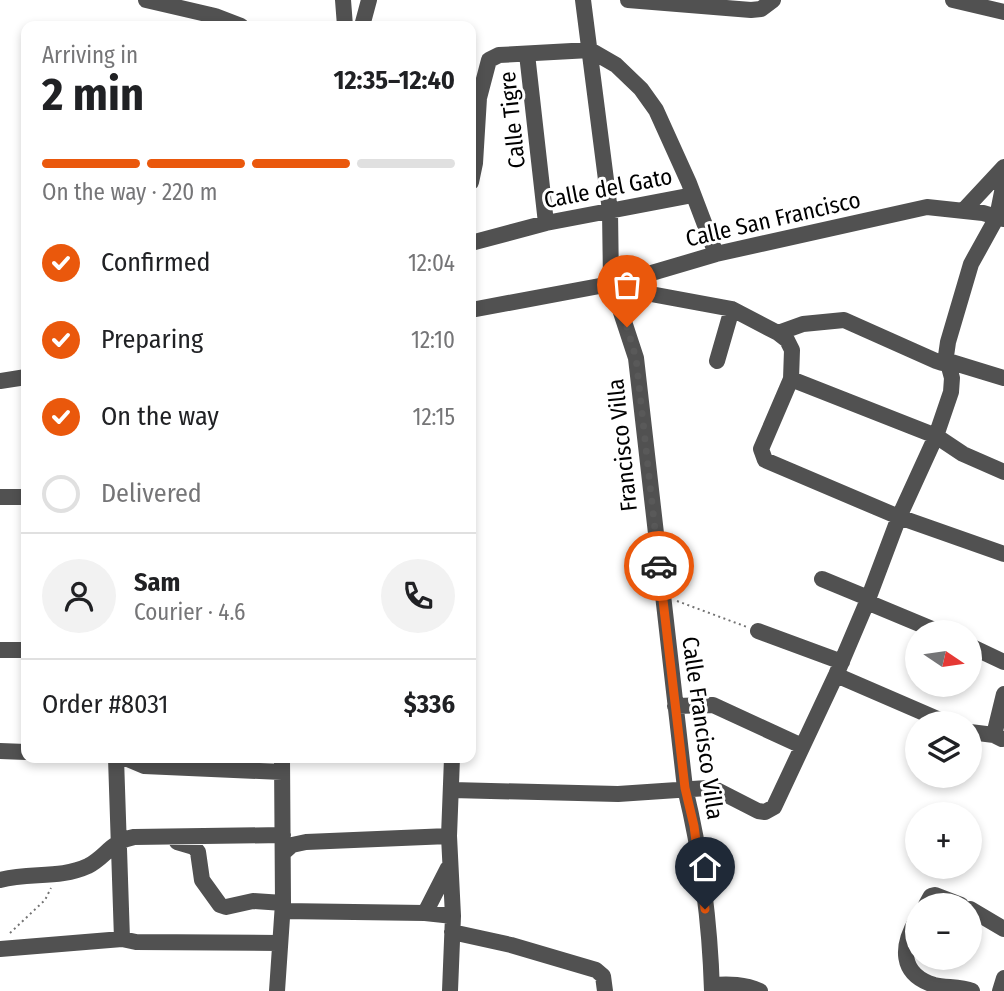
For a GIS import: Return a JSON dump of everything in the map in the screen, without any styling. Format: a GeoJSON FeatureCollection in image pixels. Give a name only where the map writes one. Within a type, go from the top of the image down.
{"type":"FeatureCollection","features":[{"type":"Feature","properties":{"kind":"street"},"geometry":{"type":"LineString","coordinates":[[146,0],[228,21]]}},
{"type":"Feature","properties":{"kind":"street"},"geometry":{"type":"LineString","coordinates":[[343,0],[345,21]]}},
{"type":"Feature","properties":{"kind":"street"},"geometry":{"type":"LineString","coordinates":[[363,21],[369,0]]}},
{"type":"Feature","properties":{"kind":"street","name":"Francisco Villa"},"geometry":{"type":"LineString","coordinates":[[583,0],[610,211],[616,282],[636,358],[663,596]]}},
{"type":"Feature","properties":{"kind":"street"},"geometry":{"type":"LineString","coordinates":[[628,0],[751,10],[761,9],[773,0]]}},
{"type":"Feature","properties":{"kind":"street"},"geometry":{"type":"LineString","coordinates":[[953,0],[1004,12]]}},
{"type":"Feature","properties":{"kind":"street"},"geometry":{"type":"LineString","coordinates":[[476,95],[489,60],[499,55],[590,50],[616,65],[641,89],[656,110],[693,195]]}},
{"type":"Feature","properties":{"kind":"street","name":"Calle Tigre"},"geometry":{"type":"LineString","coordinates":[[527,54],[546,223]]}},
{"type":"Feature","properties":{"kind":"street"},"geometry":{"type":"LineString","coordinates":[[964,211],[1004,167]]}},
{"type":"Feature","properties":{"kind":"street"},"geometry":{"type":"LineString","coordinates":[[452,790],[618,794],[685,788],[715,789],[758,811],[765,812],[774,807],[839,668],[899,517],[936,436],[951,392],[952,378],[947,342],[971,264],[1001,218],[1004,182]]}},
{"type":"Feature","properties":{"kind":"street","name":"Calle del Gato"},"geometry":{"type":"LineString","coordinates":[[476,242],[546,223],[693,195],[716,254]]}},
{"type":"Feature","properties":{"kind":"street","name":"Calle San Francisco"},"geometry":{"type":"LineString","coordinates":[[476,309],[616,282],[716,254],[927,207],[1001,218]]}},
{"type":"Feature","properties":{"kind":"street"},"geometry":{"type":"LineString","coordinates":[[616,282],[640,292],[733,309],[787,340],[792,350],[791,379],[761,449],[765,460],[899,517],[1004,554]]}},
{"type":"Feature","properties":{"kind":"street"},"geometry":{"type":"LineString","coordinates":[[717,361],[733,309]]}},
{"type":"Feature","properties":{"kind":"street"},"geometry":{"type":"LineString","coordinates":[[778,333],[803,324],[844,320],[936,361],[948,361],[1004,378]]}},
{"type":"Feature","properties":{"kind":"street"},"geometry":{"type":"LineString","coordinates":[[0,381],[21,378]]}},
{"type":"Feature","properties":{"kind":"street"},"geometry":{"type":"LineString","coordinates":[[791,379],[936,436],[963,454],[1001,469]]}},
{"type":"Feature","properties":{"kind":"street"},"geometry":{"type":"LineString","coordinates":[[0,497],[21,497]]}},
{"type":"Feature","properties":{"kind":"street"},"geometry":{"type":"LineString","coordinates":[[822,579],[912,620]]}},
{"type":"Feature","properties":{"kind":"street","name":"Calle Francisco Villa"},"geometry":{"type":"LineString","coordinates":[[663,596],[685,788],[694,826],[711,954],[712,988]]}},
{"type":"Feature","properties":{"kind":"street"},"geometry":{"type":"LineString","coordinates":[[758,631],[923,711]]}},
{"type":"Feature","properties":{"kind":"street"},"geometry":{"type":"LineString","coordinates":[[0,650],[21,650]]}},
{"type":"Feature","properties":{"kind":"street"},"geometry":{"type":"LineString","coordinates":[[982,652],[1004,662]]}},
{"type":"Feature","properties":{"kind":"street"},"geometry":{"type":"LineString","coordinates":[[999,738],[1004,694]]}},
{"type":"Feature","properties":{"kind":"street"},"geometry":{"type":"LineString","coordinates":[[675,706],[713,705],[802,746]]}},
{"type":"Feature","properties":{"kind":"street"},"geometry":{"type":"LineString","coordinates":[[0,751],[21,752]]}},
{"type":"Feature","properties":{"kind":"street"},"geometry":{"type":"LineString","coordinates":[[116,763],[122,939]]}},
{"type":"Feature","properties":{"kind":"street"},"geometry":{"type":"LineString","coordinates":[[137,763],[144,766],[282,765],[283,907],[277,991]]}},
{"type":"Feature","properties":{"kind":"street"},"geometry":{"type":"LineString","coordinates":[[450,991],[452,924],[449,836],[452,763]]}},
{"type":"Feature","properties":{"kind":"street"},"geometry":{"type":"LineString","coordinates":[[0,880],[57,875],[89,865],[120,839],[283,835]]}},
{"type":"Feature","properties":{"kind":"street"},"geometry":{"type":"LineString","coordinates":[[283,853],[292,845],[306,842],[449,836]]}},
{"type":"Feature","properties":{"kind":"street"},"geometry":{"type":"LineString","coordinates":[[169,837],[194,847],[198,852],[202,880],[220,905],[253,901],[283,907],[425,912],[511,945],[596,970],[603,976],[605,991]]}},
{"type":"Feature","properties":{"kind":"street"},"geometry":{"type":"LineString","coordinates":[[425,912],[449,867]]}},
{"type":"Feature","properties":{"kind":"street"},"geometry":{"type":"LineString","coordinates":[[982,916],[1004,929]]}},
{"type":"Feature","properties":{"kind":"street"},"geometry":{"type":"LineString","coordinates":[[4,942],[122,939],[136,942],[279,943]]}},
{"type":"Feature","properties":{"kind":"street"},"geometry":{"type":"LineString","coordinates":[[911,970],[914,975],[932,984],[972,991]]}},
{"type":"Feature","properties":{"kind":"street"},"geometry":{"type":"LineString","coordinates":[[1000,991],[1004,978]]}},
{"type":"Feature","properties":{"kind":"street"},"geometry":{"type":"LineString","coordinates":[[712,988],[732,983],[761,991]]}},
{"type":"Feature","properties":{"kind":"path"},"geometry":{"type":"LineString","coordinates":[[663,596],[758,631]]}},
{"type":"Feature","properties":{"kind":"path"},"geometry":{"type":"LineString","coordinates":[[4,942],[45,900],[57,875]]}},
{"type":"Feature","properties":{"kind":"way so far"},"geometry":{"type":"LineString","coordinates":[[627,327],[636,358],[659,566]]}},
{"type":"Feature","properties":{"kind":"route"},"geometry":{"type":"LineString","coordinates":[[659,566],[685,788],[694,826],[705,909]]}}]}
